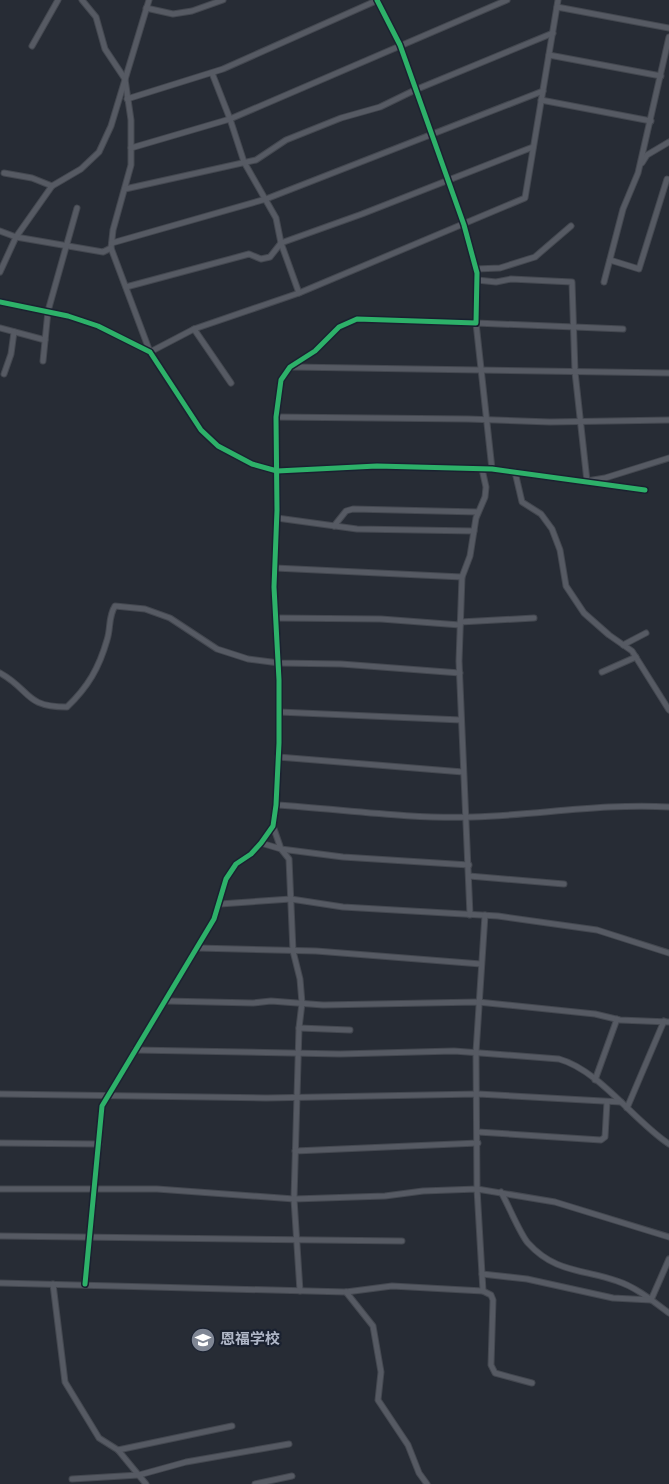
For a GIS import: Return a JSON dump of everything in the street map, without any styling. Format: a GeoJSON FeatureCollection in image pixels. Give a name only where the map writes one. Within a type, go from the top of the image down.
{"type":"FeatureCollection","features":[{"type":"Feature","properties":{"kind":"street"},"geometry":{"type":"LineString","coordinates":[[32,46],[58,0]]}},
{"type":"Feature","properties":{"kind":"street"},"geometry":{"type":"LineString","coordinates":[[82,0],[96,17],[106,49],[125,80],[128,99],[131,165],[113,230],[111,246],[150,352],[201,430],[218,446],[252,464],[276,471],[377,466],[492,469],[645,490]]}},
{"type":"Feature","properties":{"kind":"street"},"geometry":{"type":"LineString","coordinates":[[0,272],[16,237],[52,186],[80,168],[99,152],[111,126],[149,0]]}},
{"type":"Feature","properties":{"kind":"street"},"geometry":{"type":"LineString","coordinates":[[146,8],[173,14],[192,12],[223,0]]}},
{"type":"Feature","properties":{"kind":"street"},"geometry":{"type":"LineString","coordinates":[[128,99],[212,72],[378,0],[400,45],[430,134],[464,225],[476,269],[476,323],[492,469]]}},
{"type":"Feature","properties":{"kind":"street"},"geometry":{"type":"LineString","coordinates":[[131,148],[230,118],[507,0]]}},
{"type":"Feature","properties":{"kind":"street"},"geometry":{"type":"LineString","coordinates":[[150,352],[194,329],[299,294],[525,198],[558,0]]}},
{"type":"Feature","properties":{"kind":"street"},"geometry":{"type":"LineString","coordinates":[[557,6],[669,28]]}},
{"type":"Feature","properties":{"kind":"street"},"geometry":{"type":"LineString","coordinates":[[125,189],[256,160],[286,140],[341,118],[380,107],[415,90],[553,33]]}},
{"type":"Feature","properties":{"kind":"street"},"geometry":{"type":"LineString","coordinates":[[604,282],[623,209],[639,167],[669,37]]}},
{"type":"Feature","properties":{"kind":"street"},"geometry":{"type":"LineString","coordinates":[[549,55],[661,76]]}},
{"type":"Feature","properties":{"kind":"street"},"geometry":{"type":"LineString","coordinates":[[212,72],[230,118],[244,162],[276,218],[281,243],[299,294]]}},
{"type":"Feature","properties":{"kind":"street"},"geometry":{"type":"LineString","coordinates":[[0,231],[16,237],[103,252],[111,246],[266,199],[543,91]]}},
{"type":"Feature","properties":{"kind":"street"},"geometry":{"type":"LineString","coordinates":[[541,100],[651,121]]}},
{"type":"Feature","properties":{"kind":"street"},"geometry":{"type":"LineString","coordinates":[[639,167],[647,156],[669,142]]}},
{"type":"Feature","properties":{"kind":"street"},"geometry":{"type":"LineString","coordinates":[[126,287],[249,254],[261,259],[270,257],[281,243],[362,214],[533,147]]}},
{"type":"Feature","properties":{"kind":"street"},"geometry":{"type":"LineString","coordinates":[[4,173],[32,178],[52,186]]}},
{"type":"Feature","properties":{"kind":"street"},"geometry":{"type":"LineString","coordinates":[[610,260],[639,269],[667,179]]}},
{"type":"Feature","properties":{"kind":"street"},"geometry":{"type":"LineString","coordinates":[[42,361],[48,311],[68,246],[77,208]]}},
{"type":"Feature","properties":{"kind":"street"},"geometry":{"type":"LineString","coordinates":[[476,269],[500,268],[535,257],[571,226]]}},
{"type":"Feature","properties":{"kind":"street"},"geometry":{"type":"LineString","coordinates":[[477,280],[496,282],[507,279],[572,282],[575,372],[587,481]]}},
{"type":"Feature","properties":{"kind":"street"},"geometry":{"type":"LineString","coordinates":[[0,302],[48,311],[98,326],[150,352]]}},
{"type":"Feature","properties":{"kind":"street"},"geometry":{"type":"LineString","coordinates":[[85,1284],[102,1106],[214,919],[226,879],[236,864],[251,854],[261,844],[273,826],[276,805],[279,712],[275,568],[277,518],[276,417],[281,380],[290,367],[315,352],[348,321],[357,319],[623,329]]}},
{"type":"Feature","properties":{"kind":"street"},"geometry":{"type":"LineString","coordinates":[[0,328],[45,340]]}},
{"type":"Feature","properties":{"kind":"street"},"geometry":{"type":"LineString","coordinates":[[194,329],[231,383]]}},
{"type":"Feature","properties":{"kind":"street"},"geometry":{"type":"LineString","coordinates":[[4,374],[14,332]]}},
{"type":"Feature","properties":{"kind":"street"},"geometry":{"type":"LineString","coordinates":[[290,367],[669,373]]}},
{"type":"Feature","properties":{"kind":"street"},"geometry":{"type":"LineString","coordinates":[[276,417],[487,421],[669,420]]}},
{"type":"Feature","properties":{"kind":"street"},"geometry":{"type":"LineString","coordinates":[[587,481],[605,478],[669,458]]}},
{"type":"Feature","properties":{"kind":"street"},"geometry":{"type":"LineString","coordinates":[[470,914],[464,817],[460,623],[462,577],[470,556],[478,512],[485,492],[482,469]]}},
{"type":"Feature","properties":{"kind":"street"},"geometry":{"type":"LineString","coordinates":[[515,472],[522,502],[541,514],[552,529],[560,550],[566,586],[584,613],[636,657],[669,710]]}},
{"type":"Feature","properties":{"kind":"street"},"geometry":{"type":"LineString","coordinates":[[334,526],[346,511],[353,509],[478,512]]}},
{"type":"Feature","properties":{"kind":"street"},"geometry":{"type":"LineString","coordinates":[[277,518],[357,529],[474,532]]}},
{"type":"Feature","properties":{"kind":"street"},"geometry":{"type":"LineString","coordinates":[[275,568],[462,577]]}},
{"type":"Feature","properties":{"kind":"street"},"geometry":{"type":"LineString","coordinates":[[0,673],[27,697],[43,706],[67,708],[86,688],[96,672],[108,638],[110,614],[115,606],[145,609],[170,618],[217,649],[248,659],[278,663],[341,664],[460,673]]}},
{"type":"Feature","properties":{"kind":"street"},"geometry":{"type":"LineString","coordinates":[[276,618],[381,619],[460,623],[534,618]]}},
{"type":"Feature","properties":{"kind":"street"},"geometry":{"type":"LineString","coordinates":[[623,645],[646,633]]}},
{"type":"Feature","properties":{"kind":"street"},"geometry":{"type":"LineString","coordinates":[[602,672],[636,657]]}},
{"type":"Feature","properties":{"kind":"street"},"geometry":{"type":"LineString","coordinates":[[279,712],[461,720]]}},
{"type":"Feature","properties":{"kind":"street"},"geometry":{"type":"LineString","coordinates":[[278,757],[463,772]]}},
{"type":"Feature","properties":{"kind":"street"},"geometry":{"type":"LineString","coordinates":[[276,805],[414,816],[464,817],[634,805],[669,807]]}},
{"type":"Feature","properties":{"kind":"street"},"geometry":{"type":"LineString","coordinates":[[273,826],[281,849],[289,859],[293,952],[300,979],[302,1003],[296,1098],[294,1200],[300,1291]]}},
{"type":"Feature","properties":{"kind":"street"},"geometry":{"type":"LineString","coordinates":[[261,844],[281,849],[343,857],[468,865]]}},
{"type":"Feature","properties":{"kind":"street"},"geometry":{"type":"LineString","coordinates":[[469,876],[564,884]]}},
{"type":"Feature","properties":{"kind":"street"},"geometry":{"type":"LineString","coordinates":[[220,904],[291,899],[343,907],[485,915],[597,930],[669,953]]}},
{"type":"Feature","properties":{"kind":"street"},"geometry":{"type":"LineString","coordinates":[[483,1291],[477,1189],[478,1094],[476,1052],[485,915]]}},
{"type":"Feature","properties":{"kind":"street"},"geometry":{"type":"LineString","coordinates":[[197,948],[377,955],[481,964]]}},
{"type":"Feature","properties":{"kind":"street"},"geometry":{"type":"LineString","coordinates":[[166,1001],[253,1003],[271,1001],[302,1003],[478,1002],[595,1014],[617,1019],[666,1021],[627,1108]]}},
{"type":"Feature","properties":{"kind":"street"},"geometry":{"type":"LineString","coordinates":[[595,1080],[617,1019]]}},
{"type":"Feature","properties":{"kind":"street"},"geometry":{"type":"LineString","coordinates":[[299,1028],[350,1030]]}},
{"type":"Feature","properties":{"kind":"street"},"geometry":{"type":"LineString","coordinates":[[135,1050],[298,1053],[476,1052],[559,1059],[568,1061],[595,1080],[653,1133],[669,1144]]}},
{"type":"Feature","properties":{"kind":"street"},"geometry":{"type":"LineString","coordinates":[[0,1094],[296,1098],[478,1094],[621,1102]]}},
{"type":"Feature","properties":{"kind":"street"},"geometry":{"type":"LineString","coordinates":[[478,1132],[601,1140],[606,1137],[607,1102]]}},
{"type":"Feature","properties":{"kind":"street"},"geometry":{"type":"LineString","coordinates":[[0,1143],[99,1144]]}},
{"type":"Feature","properties":{"kind":"street"},"geometry":{"type":"LineString","coordinates":[[295,1151],[478,1143]]}},
{"type":"Feature","properties":{"kind":"street"},"geometry":{"type":"LineString","coordinates":[[0,1189],[157,1189],[294,1200],[477,1189],[556,1202],[669,1237]]}},
{"type":"Feature","properties":{"kind":"street"},"geometry":{"type":"LineString","coordinates":[[501,1192],[523,1236],[528,1243],[543,1254],[563,1268],[619,1281],[669,1313]]}},
{"type":"Feature","properties":{"kind":"street"},"geometry":{"type":"LineString","coordinates":[[0,1236],[402,1241]]}},
{"type":"Feature","properties":{"kind":"street"},"geometry":{"type":"LineString","coordinates":[[651,1300],[669,1259]]}},
{"type":"Feature","properties":{"kind":"street"},"geometry":{"type":"LineString","coordinates":[[482,1274],[527,1279],[613,1298],[651,1300]]}},
{"type":"Feature","properties":{"kind":"street"},"geometry":{"type":"LineString","coordinates":[[0,1284],[85,1284],[346,1292],[392,1286],[483,1291],[491,1295],[493,1300],[491,1366],[495,1373],[532,1383]]}},
{"type":"Feature","properties":{"kind":"street"},"geometry":{"type":"LineString","coordinates":[[53,1284],[65,1382],[99,1438],[118,1450],[146,1484]]}},
{"type":"Feature","properties":{"kind":"street"},"geometry":{"type":"LineString","coordinates":[[346,1292],[373,1326],[381,1372],[378,1400],[408,1445],[419,1473],[427,1484]]}},
{"type":"Feature","properties":{"kind":"street"},"geometry":{"type":"LineString","coordinates":[[118,1450],[232,1426]]}},
{"type":"Feature","properties":{"kind":"street"},"geometry":{"type":"LineString","coordinates":[[72,1479],[138,1474],[186,1462],[289,1444]]}},
{"type":"Feature","properties":{"kind":"street"},"geometry":{"type":"LineString","coordinates":[[255,1484],[292,1476]]}},
{"type":"Feature","properties":{"kind":"cycle path"},"geometry":{"type":"LineString","coordinates":[[85,1284],[102,1106],[214,919],[226,879],[236,864],[251,854],[273,826],[279,743],[279,680],[274,587],[277,510],[276,417],[281,380],[290,367],[315,351],[339,327],[357,319],[476,323],[477,273],[464,225],[400,45],[377,0]]}},
{"type":"Feature","properties":{"kind":"cycle path"},"geometry":{"type":"LineString","coordinates":[[0,302],[68,316],[98,326],[150,352],[201,430],[218,446],[252,464],[277,471],[377,466],[492,469],[645,490]]}},
{"type":"Feature","properties":{"kind":"place","name":"恩福学校"},"geometry":{"type":"Point","coordinates":[203,1340]}}]}
